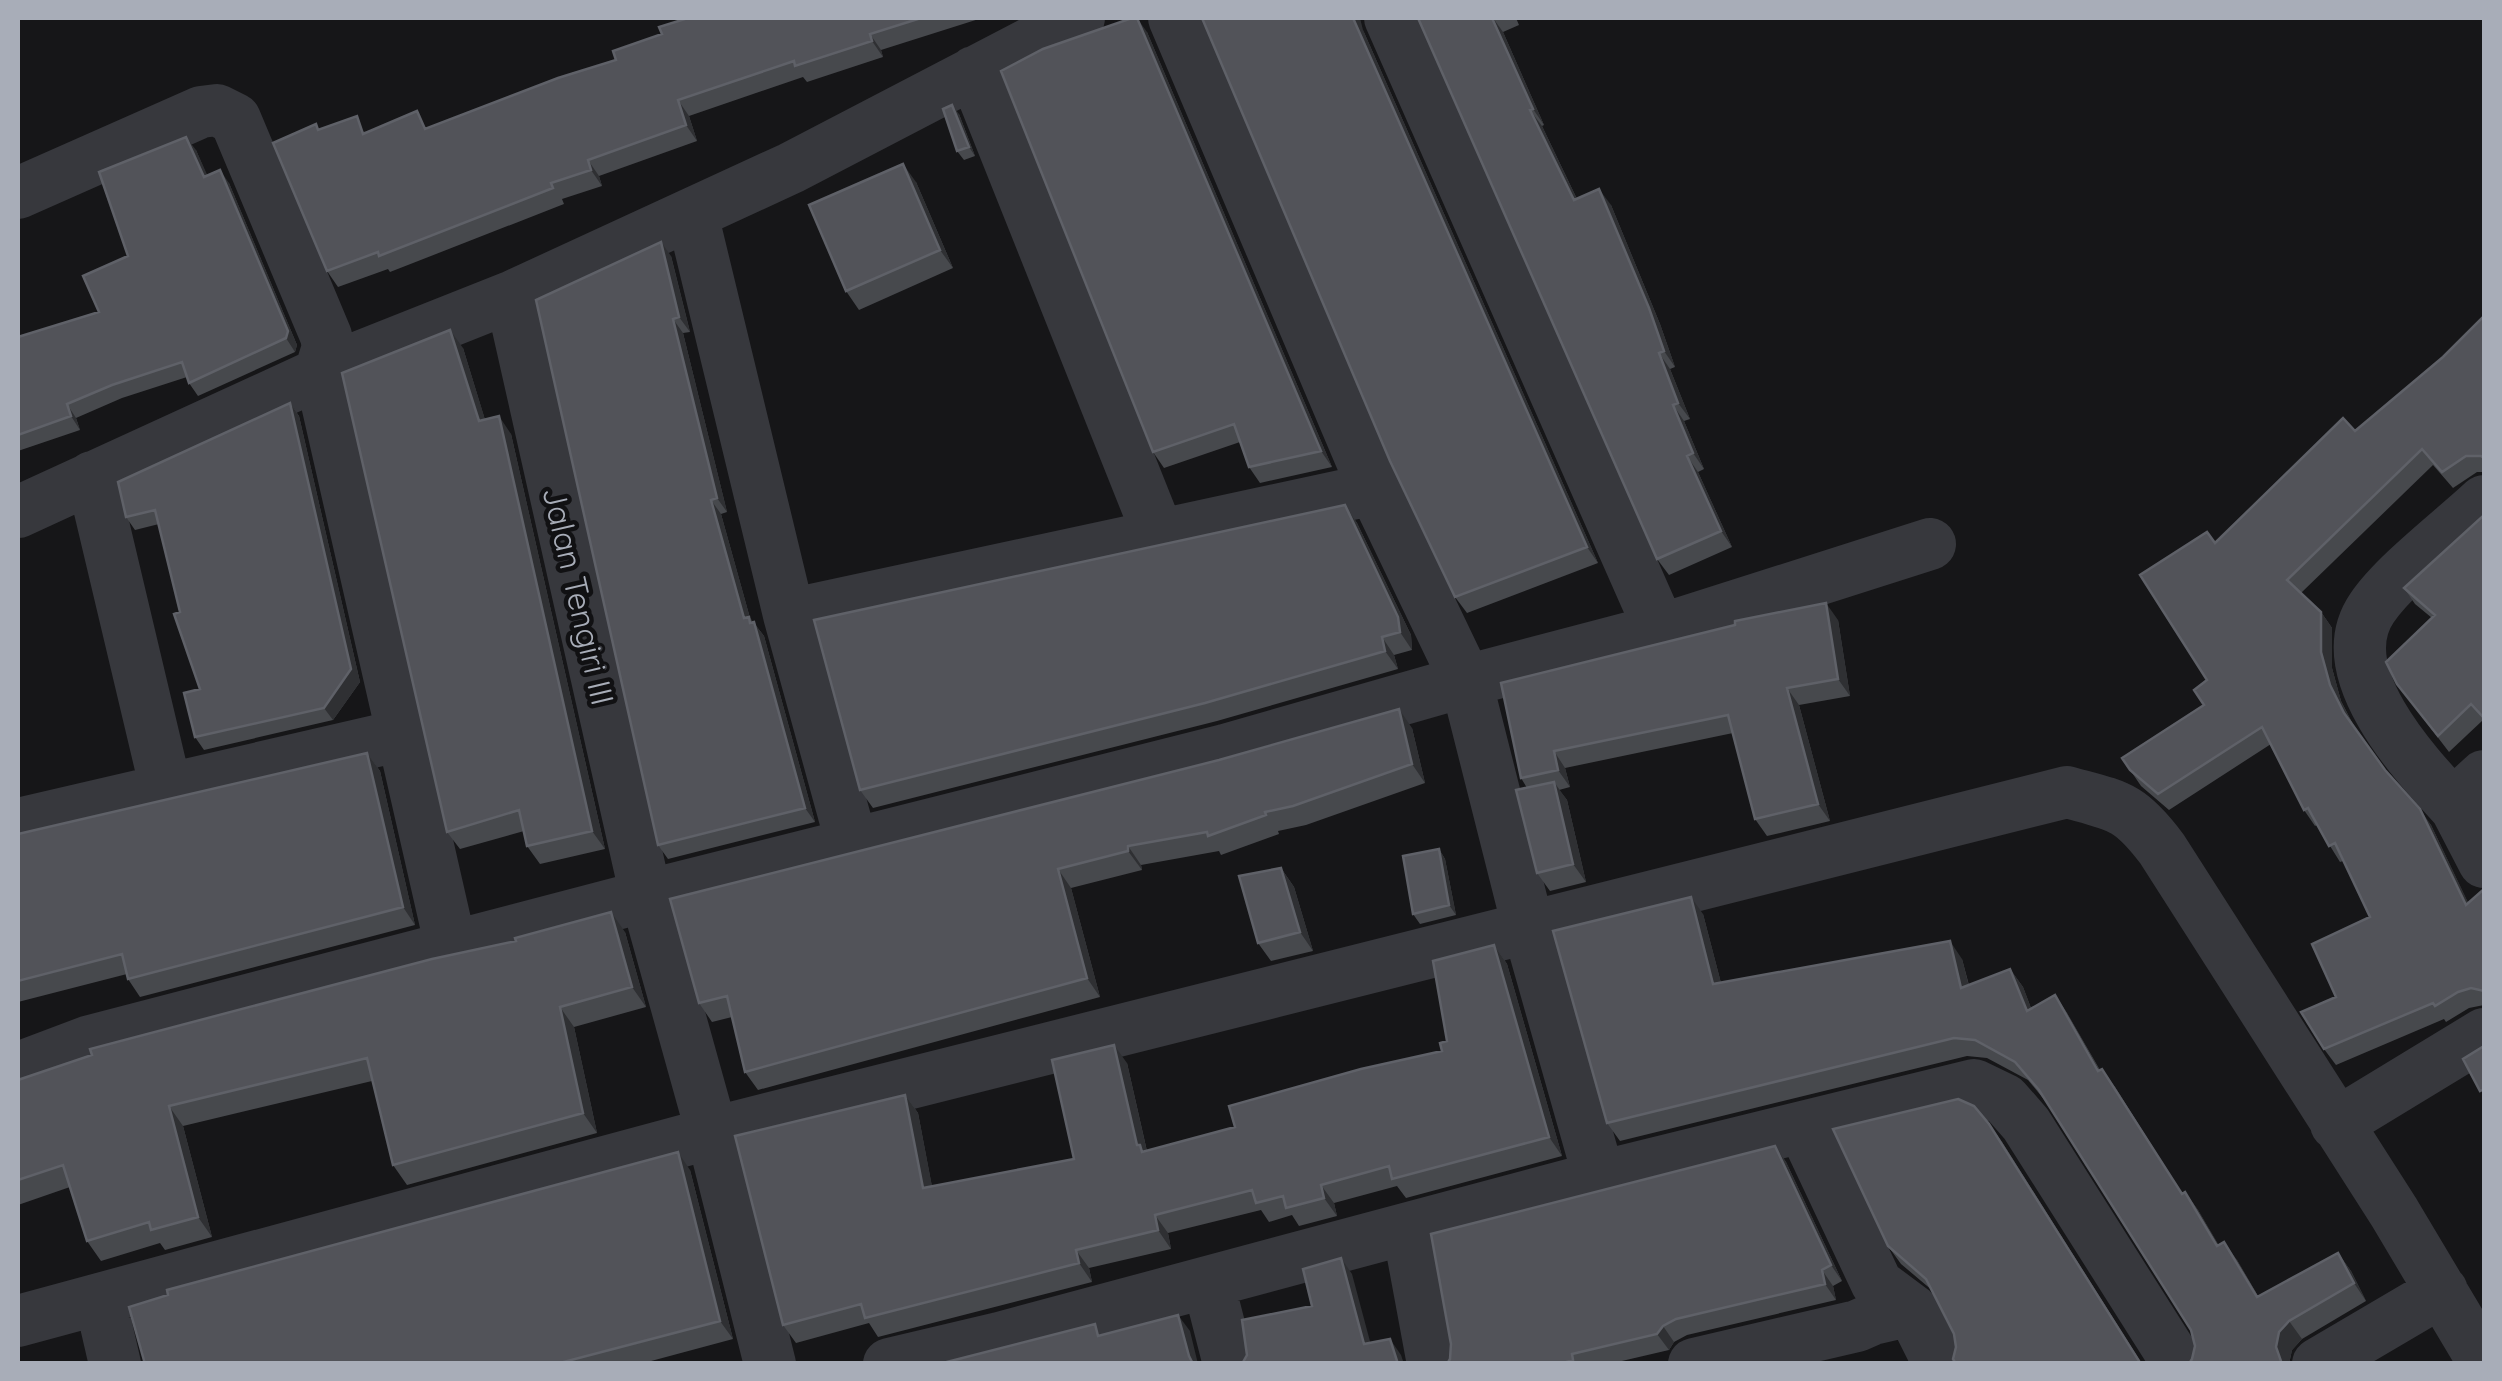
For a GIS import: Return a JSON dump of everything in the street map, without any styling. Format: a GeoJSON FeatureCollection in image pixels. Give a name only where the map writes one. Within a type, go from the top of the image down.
{"type":"FeatureCollection","features":[{"type":"Feature","properties":{"kind":"street"},"geometry":{"type":"LineString","coordinates":[[18,512],[320,373],[511,297],[791,168],[1079,18]]}},
{"type":"Feature","properties":{"kind":"street"},"geometry":{"type":"LineString","coordinates":[[1174,18],[1374,489],[1466,680],[1528,930],[1599,1177]]}},
{"type":"Feature","properties":{"kind":"street"},"geometry":{"type":"LineString","coordinates":[[1390,18],[1660,630]]}},
{"type":"Feature","properties":{"kind":"street"},"geometry":{"type":"LineString","coordinates":[[974,72],[1159,536]]}},
{"type":"Feature","properties":{"kind":"street"},"geometry":{"type":"LineString","coordinates":[[18,193],[202,112],[217,110],[235,119],[328,346],[320,373],[451,947]]}},
{"type":"Feature","properties":{"kind":"street"},"geometry":{"type":"LineString","coordinates":[[692,214],[790,615],[852,844]]}},
{"type":"Feature","properties":{"kind":"street","name":"Jalan Tengiri III"},"geometry":{"type":"LineString","coordinates":[[511,297],[646,896],[770,1364]]}},
{"type":"Feature","properties":{"kind":"street"},"geometry":{"type":"LineString","coordinates":[[92,478],[166,789]]}},
{"type":"Feature","properties":{"kind":"street"},"geometry":{"type":"LineString","coordinates":[[790,615],[1374,489]]}},
{"type":"Feature","properties":{"kind":"street"},"geometry":{"type":"LineString","coordinates":[[2484,501],[2370,610],[2360,636],[2359,656],[2373,702],[2422,771],[2470,792],[2484,862]]}},
{"type":"Feature","properties":{"kind":"street"},"geometry":{"type":"LineString","coordinates":[[18,1068],[87,1042],[1226,750],[1466,680],[1660,630],[1930,544]]}},
{"type":"Feature","properties":{"kind":"street"},"geometry":{"type":"LineString","coordinates":[[18,824],[402,735]]}},
{"type":"Feature","properties":{"kind":"street"},"geometry":{"type":"LineString","coordinates":[[20,1314],[100,1299],[712,1134],[2067,792],[2125,808],[2141,820],[2442,1290],[2484,1363]]}},
{"type":"Feature","properties":{"kind":"street"},"geometry":{"type":"LineString","coordinates":[[2336,1124],[2484,1034]]}},
{"type":"Feature","properties":{"kind":"street"},"geometry":{"type":"LineString","coordinates":[[889,1364],[1001,1351],[1208,1282],[1599,1177],[1974,1085],[2005,1100],[2026,1124],[2178,1364]]}},
{"type":"Feature","properties":{"kind":"street"},"geometry":{"type":"LineString","coordinates":[[1802,1127],[1877,1284],[1912,1310],[1939,1364]]}},
{"type":"Feature","properties":{"kind":"street"},"geometry":{"type":"LineString","coordinates":[[1408,1228],[1433,1364]]}},
{"type":"Feature","properties":{"kind":"street"},"geometry":{"type":"LineString","coordinates":[[1208,1282],[1228,1364]]}},
{"type":"Feature","properties":{"kind":"street"},"geometry":{"type":"LineString","coordinates":[[2318,1364],[2442,1290]]}},
{"type":"Feature","properties":{"kind":"street"},"geometry":{"type":"LineString","coordinates":[[100,1299],[115,1364]]}},
{"type":"Feature","properties":{"kind":"street"},"geometry":{"type":"LineString","coordinates":[[1694,1364],[1912,1310]]}},
{"type":"Feature","properties":{"kind":"building"},"geometry":{"type":"Polygon","coordinates":[[[688,18],[921,18],[870,34],[872,41],[795,66],[794,61],[678,100],[686,125],[588,160],[591,170],[551,183],[553,188],[379,256],[378,252],[327,271],[273,143],[316,124],[318,130],[357,116],[363,134],[417,111],[425,129],[616,60],[613,51],[662,34],[659,27],[688,18]]]}},
{"type":"Feature","properties":{"kind":"building"},"geometry":{"type":"Polygon","coordinates":[[[1137,18],[1321,451],[1249,467],[1234,424],[1153,452],[1001,71],[1043,49],[1137,18]]]}},
{"type":"Feature","properties":{"kind":"building"},"geometry":{"type":"Polygon","coordinates":[[[1202,18],[1353,18],[1587,547],[1455,597],[1390,461],[1202,18]]]}},
{"type":"Feature","properties":{"kind":"building"},"geometry":{"type":"Polygon","coordinates":[[[1418,18],[1492,18],[1533,109],[1530,110],[1574,200],[1599,189],[1649,308],[1664,351],[1659,353],[1678,403],[1673,405],[1693,453],[1687,456],[1721,531],[1657,559],[1418,18]]]}},
{"type":"Feature","properties":{"kind":"building"},"geometry":{"type":"Polygon","coordinates":[[[952,105],[969,147],[957,151],[943,109],[952,105]]]}},
{"type":"Feature","properties":{"kind":"building"},"geometry":{"type":"Polygon","coordinates":[[[186,137],[204,177],[220,170],[288,331],[286,338],[189,383],[182,362],[112,385],[67,404],[71,416],[18,435],[18,337],[99,312],[83,276],[128,256],[99,172],[186,137]]]}},
{"type":"Feature","properties":{"kind":"building"},"geometry":{"type":"Polygon","coordinates":[[[903,164],[940,250],[846,291],[809,205],[903,164]]]}},
{"type":"Feature","properties":{"kind":"building"},"geometry":{"type":"Polygon","coordinates":[[[661,242],[679,317],[673,319],[717,498],[711,500],[744,618],[754,622],[805,808],[658,845],[536,300],[661,242]]]}},
{"type":"Feature","properties":{"kind":"building"},"geometry":{"type":"Polygon","coordinates":[[[2484,316],[2484,458],[2466,456],[2442,472],[2422,449],[2287,580],[2321,612],[2321,652],[2330,685],[2344,713],[2385,770],[2420,809],[2466,905],[2484,889],[2484,991],[2471,988],[2458,992],[2435,1006],[2433,1003],[2324,1049],[2301,1012],[2336,997],[2312,944],[2370,917],[2335,843],[2329,846],[2308,808],[2304,810],[2262,727],[2158,794],[2130,770],[2122,758],[2204,705],[2194,690],[2207,680],[2140,575],[2207,532],[2215,543],[2343,418],[2355,431],[2443,357],[2484,316]]]}},
{"type":"Feature","properties":{"kind":"building"},"geometry":{"type":"Polygon","coordinates":[[[450,330],[479,421],[499,416],[592,831],[527,846],[519,810],[447,832],[342,373],[450,330]]]}},
{"type":"Feature","properties":{"kind":"building"},"geometry":{"type":"Polygon","coordinates":[[[290,403],[351,669],[324,708],[195,737],[184,693],[200,689],[174,614],[180,612],[155,510],[126,517],[118,482],[290,403]]]}},
{"type":"Feature","properties":{"kind":"building"},"geometry":{"type":"Polygon","coordinates":[[[1345,505],[1398,617],[1400,632],[1382,637],[1385,651],[1205,703],[860,790],[814,620],[1345,505]]]}},
{"type":"Feature","properties":{"kind":"building"},"geometry":{"type":"Polygon","coordinates":[[[2484,515],[2484,718],[2471,704],[2438,736],[2397,684],[2386,662],[2435,615],[2404,588],[2484,515]]]}},
{"type":"Feature","properties":{"kind":"building"},"geometry":{"type":"Polygon","coordinates":[[[1826,603],[1838,679],[1787,688],[1818,804],[1755,819],[1728,715],[1554,751],[1558,770],[1521,778],[1501,683],[1735,625],[1735,621],[1826,603]]]}},
{"type":"Feature","properties":{"kind":"building"},"geometry":{"type":"Polygon","coordinates":[[[1399,709],[1412,764],[1265,812],[1266,815],[1208,836],[1207,832],[1128,846],[1128,851],[1058,869],[1087,978],[745,1072],[727,996],[699,1003],[670,899],[1219,760],[1399,709]]]}},
{"type":"Feature","properties":{"kind":"building"},"geometry":{"type":"Polygon","coordinates":[[[367,753],[403,907],[128,979],[122,954],[18,981],[18,834],[367,753]]]}},
{"type":"Feature","properties":{"kind":"building"},"geometry":{"type":"Polygon","coordinates":[[[1554,782],[1573,864],[1537,873],[1516,790],[1554,782]]]}},
{"type":"Feature","properties":{"kind":"building"},"geometry":{"type":"Polygon","coordinates":[[[1439,849],[1449,905],[1413,914],[1403,856],[1439,849]]]}},
{"type":"Feature","properties":{"kind":"building"},"geometry":{"type":"Polygon","coordinates":[[[1281,868],[1300,932],[1258,943],[1239,876],[1281,868]]]}},
{"type":"Feature","properties":{"kind":"building"},"geometry":{"type":"Polygon","coordinates":[[[1691,897],[1713,984],[1950,941],[1961,988],[2010,969],[2027,1011],[2055,995],[2098,1071],[2102,1069],[2217,1246],[2224,1242],[2257,1297],[2338,1253],[2354,1283],[2289,1321],[2279,1332],[2276,1347],[2282,1364],[2189,1364],[2195,1346],[2191,1330],[2039,1090],[2015,1062],[1975,1040],[1954,1038],[1607,1123],[1553,931],[1691,897]]]}},
{"type":"Feature","properties":{"kind":"building"},"geometry":{"type":"Polygon","coordinates":[[[611,912],[632,987],[560,1007],[583,1113],[393,1165],[367,1058],[169,1106],[198,1217],[151,1230],[149,1222],[87,1241],[63,1165],[18,1180],[18,1080],[92,1055],[90,1049],[432,959],[516,941],[515,938],[611,912]]]}},
{"type":"Feature","properties":{"kind":"building"},"geometry":{"type":"Polygon","coordinates":[[[1494,945],[1549,1137],[1392,1179],[1389,1166],[1321,1185],[1324,1198],[1286,1208],[1283,1196],[1256,1203],[1252,1190],[1155,1215],[1158,1230],[1076,1250],[1079,1263],[865,1318],[861,1304],[783,1325],[735,1136],[905,1095],[923,1188],[1074,1159],[1052,1060],[1114,1045],[1137,1145],[1142,1152],[1235,1127],[1229,1106],[1442,1051],[1440,1043],[1447,1041],[1433,961],[1494,945]]]}},
{"type":"Feature","properties":{"kind":"building"},"geometry":{"type":"Polygon","coordinates":[[[2484,1046],[2484,1089],[2480,1091],[2463,1059],[2484,1046]]]}},
{"type":"Feature","properties":{"kind":"building"},"geometry":{"type":"Polygon","coordinates":[[[1958,1099],[1974,1106],[1989,1124],[2139,1361],[2135,1364],[1956,1364],[1954,1334],[1926,1279],[1888,1246],[1833,1129],[1958,1099]]]}},
{"type":"Feature","properties":{"kind":"building"},"geometry":{"type":"Polygon","coordinates":[[[1775,1146],[1831,1265],[1822,1270],[1825,1284],[1676,1319],[1657,1334],[1572,1354],[1573,1360],[1560,1364],[1447,1364],[1451,1344],[1431,1234],[1775,1146]]]}},
{"type":"Feature","properties":{"kind":"building"},"geometry":{"type":"Polygon","coordinates":[[[678,1152],[720,1321],[556,1364],[145,1364],[129,1307],[168,1295],[167,1290],[678,1152]]]}},
{"type":"Feature","properties":{"kind":"building"},"geometry":{"type":"Polygon","coordinates":[[[1341,1258],[1364,1344],[1390,1339],[1398,1364],[1242,1364],[1247,1355],[1242,1320],[1312,1306],[1303,1269],[1341,1258]]]}},
{"type":"Feature","properties":{"kind":"building"},"geometry":{"type":"Polygon","coordinates":[[[1178,1315],[1193,1364],[939,1364],[1095,1324],[1098,1336],[1178,1315]]]}}]}
